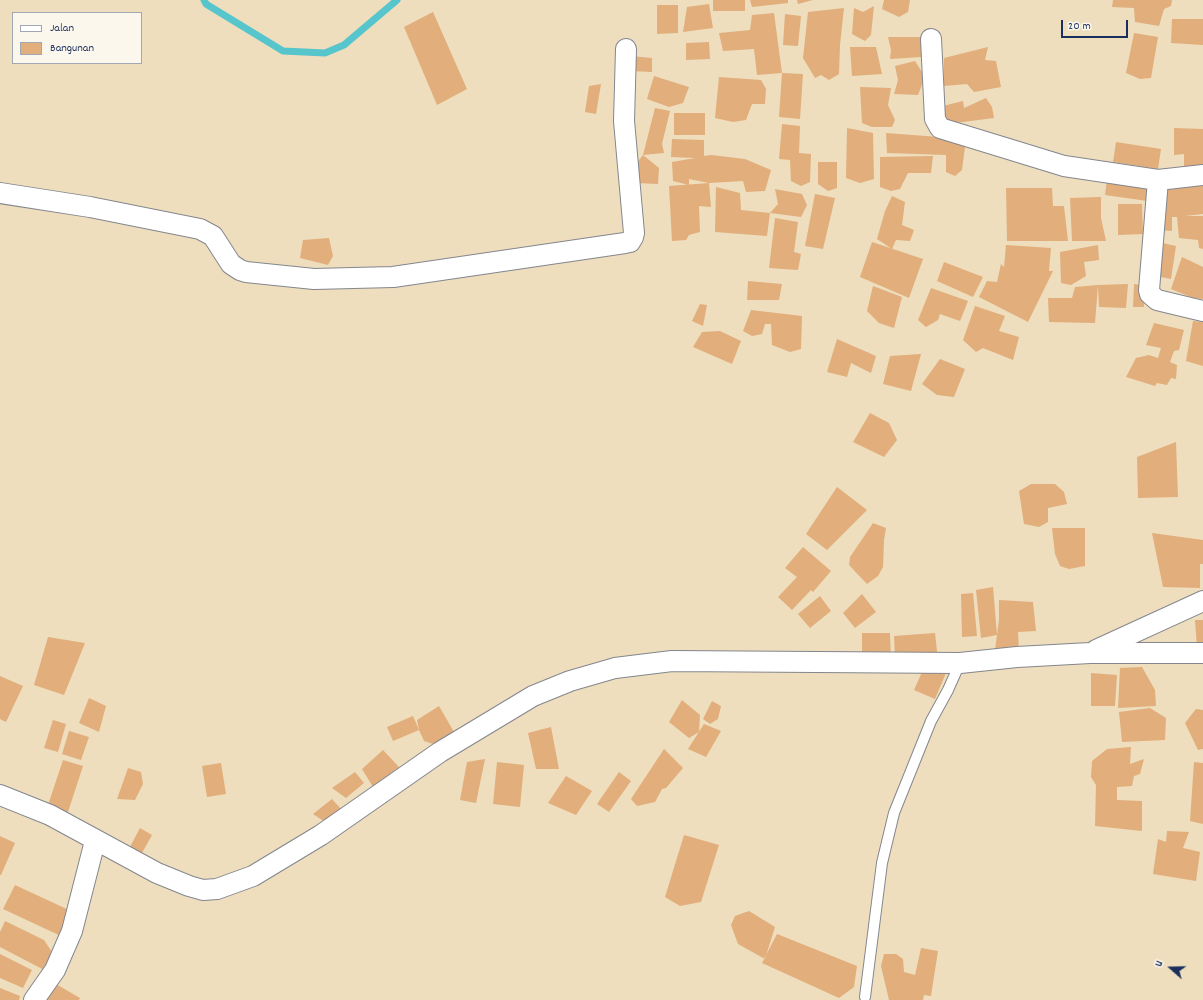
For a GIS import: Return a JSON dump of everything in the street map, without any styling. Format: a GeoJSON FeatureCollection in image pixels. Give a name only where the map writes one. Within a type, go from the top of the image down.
{"type":"FeatureCollection","features":[{"type":"Feature","properties":{"kind":"street"},"geometry":{"type":"LineString","coordinates":[[931,39],[935,119],[940,128],[1064,166],[1158,180],[1203,175]]}},
{"type":"Feature","properties":{"kind":"street"},"geometry":{"type":"LineString","coordinates":[[0,193],[90,207],[200,229],[212,236],[231,264],[240,270],[246,272],[314,279],[393,278],[630,242],[634,233],[624,121],[626,49]]}},
{"type":"Feature","properties":{"kind":"street"},"geometry":{"type":"LineString","coordinates":[[1158,180],[1149,290],[1150,294],[1157,300],[1203,311]]}},
{"type":"Feature","properties":{"kind":"street"},"geometry":{"type":"LineString","coordinates":[[1090,653],[1203,601]]}},
{"type":"Feature","properties":{"kind":"street"},"geometry":{"type":"LineString","coordinates":[[0,795],[50,815],[157,873],[203,890],[217,889],[253,876],[321,835],[440,752],[533,696],[570,681],[615,668],[672,661],[960,663],[1017,657],[1090,653],[1203,653]]}},
{"type":"Feature","properties":{"kind":"street"},"geometry":{"type":"LineString","coordinates":[[34,1000],[55,970],[72,931],[95,840]]}},
{"type":"Feature","properties":{"kind":"lane"},"geometry":{"type":"LineString","coordinates":[[865,998],[882,863],[894,813],[931,721],[948,690],[960,663]]}},
{"type":"Feature","properties":{"kind":"building"},"geometry":{"type":"Polygon","coordinates":[[[713,0],[745,0],[745,11],[713,11],[713,0]]]}},
{"type":"Feature","properties":{"kind":"building"},"geometry":{"type":"Polygon","coordinates":[[[750,0],[788,0],[788,3],[752,7],[750,0]]]}},
{"type":"Feature","properties":{"kind":"building"},"geometry":{"type":"Polygon","coordinates":[[[797,0],[813,0],[798,4],[797,0]]]}},
{"type":"Feature","properties":{"kind":"building"},"geometry":{"type":"Polygon","coordinates":[[[884,0],[910,0],[908,12],[899,17],[882,9],[884,0]]]}},
{"type":"Feature","properties":{"kind":"building"},"geometry":{"type":"Polygon","coordinates":[[[1113,0],[1172,0],[1171,6],[1164,9],[1159,26],[1135,22],[1134,8],[1112,7],[1113,0]]]}},
{"type":"Feature","properties":{"kind":"building"},"geometry":{"type":"Polygon","coordinates":[[[709,4],[713,28],[683,32],[687,7],[709,4]]]}},
{"type":"Feature","properties":{"kind":"building"},"geometry":{"type":"Polygon","coordinates":[[[657,5],[678,5],[678,33],[657,34],[657,5]]]}},
{"type":"Feature","properties":{"kind":"building"},"geometry":{"type":"Polygon","coordinates":[[[874,6],[871,35],[865,41],[852,34],[854,8],[863,12],[874,6]]]}},
{"type":"Feature","properties":{"kind":"building"},"geometry":{"type":"Polygon","coordinates":[[[844,8],[839,74],[829,80],[821,75],[815,78],[803,58],[808,12],[844,8]]]}},
{"type":"Feature","properties":{"kind":"building"},"geometry":{"type":"Polygon","coordinates":[[[433,12],[467,89],[437,105],[404,27],[433,12]]]}},
{"type":"Feature","properties":{"kind":"building"},"geometry":{"type":"Polygon","coordinates":[[[774,13],[782,73],[757,75],[754,49],[723,51],[719,33],[750,30],[752,15],[774,13]]]}},
{"type":"Feature","properties":{"kind":"building"},"geometry":{"type":"Polygon","coordinates":[[[785,14],[801,16],[798,46],[783,45],[785,14]]]}},
{"type":"Feature","properties":{"kind":"building"},"geometry":{"type":"Polygon","coordinates":[[[1172,19],[1203,19],[1203,45],[1171,43],[1172,19]]]}},
{"type":"Feature","properties":{"kind":"building"},"geometry":{"type":"Polygon","coordinates":[[[1134,33],[1158,37],[1151,78],[1140,79],[1126,73],[1134,33]]]}},
{"type":"Feature","properties":{"kind":"building"},"geometry":{"type":"Polygon","coordinates":[[[888,37],[921,37],[925,48],[921,57],[890,59],[891,50],[888,37]]]}},
{"type":"Feature","properties":{"kind":"building"},"geometry":{"type":"Polygon","coordinates":[[[709,42],[710,59],[686,60],[686,43],[709,42]]]}},
{"type":"Feature","properties":{"kind":"building"},"geometry":{"type":"Polygon","coordinates":[[[850,47],[876,47],[882,74],[852,76],[850,47]]]}},
{"type":"Feature","properties":{"kind":"building"},"geometry":{"type":"Polygon","coordinates":[[[988,47],[985,60],[996,61],[1001,87],[974,92],[967,84],[944,86],[944,58],[988,47]]]}},
{"type":"Feature","properties":{"kind":"building"},"geometry":{"type":"Polygon","coordinates":[[[630,56],[652,58],[652,72],[629,71],[630,56]]]}},
{"type":"Feature","properties":{"kind":"building"},"geometry":{"type":"Polygon","coordinates":[[[915,61],[925,77],[918,95],[894,94],[898,80],[895,66],[915,61]]]}},
{"type":"Feature","properties":{"kind":"building"},"geometry":{"type":"Polygon","coordinates":[[[782,73],[803,74],[800,119],[779,117],[782,73]]]}},
{"type":"Feature","properties":{"kind":"building"},"geometry":{"type":"Polygon","coordinates":[[[654,76],[689,87],[683,103],[669,107],[647,99],[654,76]]]}},
{"type":"Feature","properties":{"kind":"building"},"geometry":{"type":"Polygon","coordinates":[[[719,77],[761,80],[766,89],[765,104],[752,104],[746,120],[733,122],[715,118],[719,77]]]}},
{"type":"Feature","properties":{"kind":"building"},"geometry":{"type":"Polygon","coordinates":[[[601,84],[596,114],[585,112],[589,86],[601,84]]]}},
{"type":"Feature","properties":{"kind":"building"},"geometry":{"type":"Polygon","coordinates":[[[860,87],[891,88],[888,105],[895,120],[892,127],[872,127],[862,123],[860,87]]]}},
{"type":"Feature","properties":{"kind":"building"},"geometry":{"type":"Polygon","coordinates":[[[986,98],[992,107],[994,118],[947,124],[943,106],[963,101],[964,108],[986,98]]]}},
{"type":"Feature","properties":{"kind":"building"},"geometry":{"type":"Polygon","coordinates":[[[655,108],[670,111],[662,144],[664,153],[643,155],[655,108]]]}},
{"type":"Feature","properties":{"kind":"building"},"geometry":{"type":"Polygon","coordinates":[[[674,113],[705,113],[705,135],[674,135],[674,113]]]}},
{"type":"Feature","properties":{"kind":"building"},"geometry":{"type":"Polygon","coordinates":[[[782,124],[800,126],[799,153],[811,154],[810,182],[801,186],[791,181],[790,160],[779,159],[782,124]]]}},
{"type":"Feature","properties":{"kind":"building"},"geometry":{"type":"Polygon","coordinates":[[[847,128],[873,133],[874,179],[860,183],[846,178],[847,128]]]}},
{"type":"Feature","properties":{"kind":"building"},"geometry":{"type":"Polygon","coordinates":[[[1174,128],[1203,129],[1203,172],[1184,171],[1184,154],[1174,155],[1174,128]]]}},
{"type":"Feature","properties":{"kind":"building"},"geometry":{"type":"Polygon","coordinates":[[[886,133],[966,139],[962,170],[955,176],[946,172],[946,155],[887,153],[886,133]]]}},
{"type":"Feature","properties":{"kind":"building"},"geometry":{"type":"Polygon","coordinates":[[[672,139],[704,140],[704,156],[711,155],[745,159],[771,170],[765,191],[746,192],[743,181],[709,183],[689,179],[689,185],[673,181],[672,162],[695,158],[671,157],[672,139]]]}},
{"type":"Feature","properties":{"kind":"building"},"geometry":{"type":"Polygon","coordinates":[[[1116,142],[1161,149],[1158,169],[1113,162],[1116,142]]]}},
{"type":"Feature","properties":{"kind":"building"},"geometry":{"type":"Polygon","coordinates":[[[643,155],[659,168],[658,184],[635,183],[636,164],[643,155]]]}},
{"type":"Feature","properties":{"kind":"building"},"geometry":{"type":"Polygon","coordinates":[[[933,156],[931,173],[908,173],[900,189],[891,191],[880,187],[880,157],[933,156]]]}},
{"type":"Feature","properties":{"kind":"building"},"geometry":{"type":"Polygon","coordinates":[[[818,162],[837,162],[837,188],[828,191],[818,184],[818,162]]]}},
{"type":"Feature","properties":{"kind":"building"},"geometry":{"type":"Polygon","coordinates":[[[1107,179],[1149,184],[1147,201],[1105,195],[1107,179]]]}},
{"type":"Feature","properties":{"kind":"building"},"geometry":{"type":"Polygon","coordinates":[[[1203,182],[1203,214],[1185,216],[1203,216],[1203,249],[1199,248],[1198,240],[1179,238],[1177,217],[1172,217],[1172,231],[1159,230],[1162,184],[1203,182]]]}},
{"type":"Feature","properties":{"kind":"building"},"geometry":{"type":"Polygon","coordinates":[[[709,183],[711,207],[699,206],[700,232],[689,235],[686,240],[672,241],[669,186],[709,183]]]}},
{"type":"Feature","properties":{"kind":"building"},"geometry":{"type":"Polygon","coordinates":[[[716,187],[740,193],[741,210],[770,213],[767,236],[715,232],[716,187]]]}},
{"type":"Feature","properties":{"kind":"building"},"geometry":{"type":"Polygon","coordinates":[[[1006,188],[1052,188],[1053,206],[1064,206],[1068,241],[1007,241],[1006,188]]]}},
{"type":"Feature","properties":{"kind":"building"},"geometry":{"type":"Polygon","coordinates":[[[775,189],[802,194],[807,205],[801,217],[770,213],[778,204],[775,189]]]}},
{"type":"Feature","properties":{"kind":"building"},"geometry":{"type":"Polygon","coordinates":[[[815,194],[835,198],[823,249],[805,246],[815,194]]]}},
{"type":"Feature","properties":{"kind":"building"},"geometry":{"type":"Polygon","coordinates":[[[892,196],[905,202],[902,225],[914,230],[910,241],[896,240],[892,249],[877,239],[885,211],[892,196]]]}},
{"type":"Feature","properties":{"kind":"building"},"geometry":{"type":"Polygon","coordinates":[[[1101,197],[1101,218],[1106,241],[1072,241],[1070,198],[1101,197]]]}},
{"type":"Feature","properties":{"kind":"building"},"geometry":{"type":"Polygon","coordinates":[[[1118,204],[1142,204],[1143,234],[1118,235],[1118,204]]]}},
{"type":"Feature","properties":{"kind":"building"},"geometry":{"type":"Polygon","coordinates":[[[775,218],[798,222],[794,252],[801,254],[798,270],[769,268],[775,218]]]}},
{"type":"Feature","properties":{"kind":"building"},"geometry":{"type":"Polygon","coordinates":[[[329,238],[333,256],[328,265],[300,258],[303,240],[329,238]]]}},
{"type":"Feature","properties":{"kind":"building"},"geometry":{"type":"Polygon","coordinates":[[[872,242],[923,259],[909,298],[860,277],[872,242]]]}},
{"type":"Feature","properties":{"kind":"building"},"geometry":{"type":"Polygon","coordinates":[[[1158,242],[1176,246],[1171,279],[1155,276],[1158,242]]]}},
{"type":"Feature","properties":{"kind":"building"},"geometry":{"type":"Polygon","coordinates":[[[1006,245],[1051,248],[1049,271],[1053,271],[1028,322],[979,297],[987,281],[997,282],[1001,264],[1004,267],[1006,245]]]}},
{"type":"Feature","properties":{"kind":"building"},"geometry":{"type":"Polygon","coordinates":[[[1098,245],[1099,260],[1084,262],[1086,276],[1071,285],[1061,283],[1060,252],[1098,245]]]}},
{"type":"Feature","properties":{"kind":"building"},"geometry":{"type":"Polygon","coordinates":[[[1182,257],[1203,267],[1203,299],[1193,298],[1171,289],[1182,257]]]}},
{"type":"Feature","properties":{"kind":"building"},"geometry":{"type":"Polygon","coordinates":[[[944,262],[983,277],[973,297],[937,281],[944,262]]]}},
{"type":"Feature","properties":{"kind":"building"},"geometry":{"type":"Polygon","coordinates":[[[748,281],[782,284],[779,300],[747,300],[748,281]]]}},
{"type":"Feature","properties":{"kind":"building"},"geometry":{"type":"Polygon","coordinates":[[[1128,284],[1126,308],[1099,307],[1098,285],[1128,284]]]}},
{"type":"Feature","properties":{"kind":"building"},"geometry":{"type":"Polygon","coordinates":[[[1134,284],[1143,285],[1144,307],[1133,307],[1134,284]]]}},
{"type":"Feature","properties":{"kind":"building"},"geometry":{"type":"Polygon","coordinates":[[[1098,285],[1095,323],[1049,322],[1048,298],[1072,298],[1075,287],[1098,285]]]}},
{"type":"Feature","properties":{"kind":"building"},"geometry":{"type":"Polygon","coordinates":[[[873,286],[902,297],[894,328],[879,323],[867,311],[873,286]]]}},
{"type":"Feature","properties":{"kind":"building"},"geometry":{"type":"Polygon","coordinates":[[[931,288],[968,301],[960,321],[940,314],[938,320],[926,327],[918,320],[931,288]]]}},
{"type":"Feature","properties":{"kind":"building"},"geometry":{"type":"Polygon","coordinates":[[[700,304],[707,305],[703,326],[692,321],[700,304]]]}},
{"type":"Feature","properties":{"kind":"building"},"geometry":{"type":"Polygon","coordinates":[[[975,306],[1005,316],[999,331],[1019,337],[1013,360],[983,348],[976,352],[963,340],[975,306]]]}},
{"type":"Feature","properties":{"kind":"building"},"geometry":{"type":"Polygon","coordinates":[[[751,310],[802,316],[801,349],[790,352],[772,345],[771,324],[765,324],[762,334],[752,336],[743,331],[751,310]]]}},
{"type":"Feature","properties":{"kind":"building"},"geometry":{"type":"Polygon","coordinates":[[[1193,321],[1203,322],[1203,366],[1186,361],[1193,321]]]}},
{"type":"Feature","properties":{"kind":"building"},"geometry":{"type":"Polygon","coordinates":[[[1154,323],[1184,330],[1179,350],[1174,351],[1170,362],[1177,365],[1176,379],[1171,378],[1167,385],[1157,383],[1155,386],[1126,377],[1136,358],[1149,355],[1158,358],[1161,348],[1146,345],[1154,323]]]}},
{"type":"Feature","properties":{"kind":"building"},"geometry":{"type":"Polygon","coordinates":[[[720,331],[741,341],[732,364],[693,347],[702,332],[720,331]]]}},
{"type":"Feature","properties":{"kind":"building"},"geometry":{"type":"Polygon","coordinates":[[[837,339],[876,356],[871,373],[851,363],[847,377],[827,372],[837,339]]]}},
{"type":"Feature","properties":{"kind":"building"},"geometry":{"type":"Polygon","coordinates":[[[921,354],[911,391],[883,384],[890,356],[921,354]]]}},
{"type":"Feature","properties":{"kind":"building"},"geometry":{"type":"Polygon","coordinates":[[[940,359],[965,369],[954,397],[937,395],[922,384],[940,359]]]}},
{"type":"Feature","properties":{"kind":"building"},"geometry":{"type":"Polygon","coordinates":[[[870,413],[889,423],[897,440],[884,457],[853,442],[870,413]]]}},
{"type":"Feature","properties":{"kind":"building"},"geometry":{"type":"Polygon","coordinates":[[[1176,442],[1178,497],[1138,498],[1137,457],[1176,442]]]}},
{"type":"Feature","properties":{"kind":"building"},"geometry":{"type":"Polygon","coordinates":[[[1031,484],[1055,484],[1064,492],[1067,504],[1048,508],[1048,522],[1039,527],[1024,524],[1019,491],[1031,484]]]}},
{"type":"Feature","properties":{"kind":"building"},"geometry":{"type":"Polygon","coordinates":[[[837,487],[867,510],[827,550],[806,534],[837,487]]]}},
{"type":"Feature","properties":{"kind":"building"},"geometry":{"type":"Polygon","coordinates":[[[873,523],[886,528],[883,567],[878,576],[867,584],[849,565],[850,557],[873,523]]]}},
{"type":"Feature","properties":{"kind":"building"},"geometry":{"type":"Polygon","coordinates":[[[1052,528],[1085,528],[1085,566],[1069,569],[1060,566],[1055,554],[1052,528]]]}},
{"type":"Feature","properties":{"kind":"building"},"geometry":{"type":"Polygon","coordinates":[[[1152,533],[1203,540],[1203,564],[1200,564],[1200,588],[1163,587],[1152,533]]]}},
{"type":"Feature","properties":{"kind":"building"},"geometry":{"type":"Polygon","coordinates":[[[803,547],[831,571],[813,592],[811,590],[792,610],[778,597],[797,577],[785,568],[803,547]]]}},
{"type":"Feature","properties":{"kind":"building"},"geometry":{"type":"Polygon","coordinates":[[[993,587],[997,635],[981,638],[976,590],[993,587]]]}},
{"type":"Feature","properties":{"kind":"building"},"geometry":{"type":"Polygon","coordinates":[[[973,593],[977,636],[962,637],[961,594],[973,593]]]}},
{"type":"Feature","properties":{"kind":"building"},"geometry":{"type":"Polygon","coordinates":[[[862,594],[876,612],[855,628],[843,613],[862,594]]]}},
{"type":"Feature","properties":{"kind":"building"},"geometry":{"type":"Polygon","coordinates":[[[820,596],[831,611],[810,628],[798,614],[820,596]]]}},
{"type":"Feature","properties":{"kind":"building"},"geometry":{"type":"Polygon","coordinates":[[[999,600],[1033,602],[1036,631],[1018,632],[1019,651],[995,650],[999,620],[999,600]]]}},
{"type":"Feature","properties":{"kind":"building"},"geometry":{"type":"Polygon","coordinates":[[[1195,620],[1203,620],[1203,648],[1197,648],[1195,620]]]}},
{"type":"Feature","properties":{"kind":"building"},"geometry":{"type":"Polygon","coordinates":[[[862,633],[890,633],[891,659],[862,658],[862,633]]]}},
{"type":"Feature","properties":{"kind":"building"},"geometry":{"type":"Polygon","coordinates":[[[935,633],[938,660],[895,660],[894,636],[935,633]]]}},
{"type":"Feature","properties":{"kind":"building"},"geometry":{"type":"Polygon","coordinates":[[[48,637],[85,643],[64,695],[34,685],[48,637]]]}},
{"type":"Feature","properties":{"kind":"building"},"geometry":{"type":"Polygon","coordinates":[[[1142,667],[1155,690],[1156,706],[1118,708],[1120,668],[1142,667]]]}},
{"type":"Feature","properties":{"kind":"building"},"geometry":{"type":"Polygon","coordinates":[[[922,672],[946,673],[935,699],[914,690],[922,672]]]}},
{"type":"Feature","properties":{"kind":"building"},"geometry":{"type":"Polygon","coordinates":[[[1091,673],[1117,675],[1115,706],[1091,706],[1091,673]]]}},
{"type":"Feature","properties":{"kind":"building"},"geometry":{"type":"Polygon","coordinates":[[[0,676],[23,686],[6,722],[0,719],[0,676]]]}},
{"type":"Feature","properties":{"kind":"building"},"geometry":{"type":"Polygon","coordinates":[[[89,698],[106,706],[99,732],[79,723],[89,698]]]}},
{"type":"Feature","properties":{"kind":"building"},"geometry":{"type":"Polygon","coordinates":[[[682,700],[700,715],[699,732],[689,738],[669,722],[682,700]]]}},
{"type":"Feature","properties":{"kind":"building"},"geometry":{"type":"Polygon","coordinates":[[[712,701],[721,706],[718,719],[710,724],[703,719],[712,701]]]}},
{"type":"Feature","properties":{"kind":"building"},"geometry":{"type":"Polygon","coordinates":[[[439,706],[454,732],[433,744],[424,741],[419,730],[417,720],[439,706]]]}},
{"type":"Feature","properties":{"kind":"building"},"geometry":{"type":"Polygon","coordinates":[[[1150,708],[1166,718],[1165,740],[1122,742],[1119,712],[1150,708]]]}},
{"type":"Feature","properties":{"kind":"building"},"geometry":{"type":"Polygon","coordinates":[[[1196,709],[1203,710],[1203,749],[1198,750],[1185,723],[1196,709]]]}},
{"type":"Feature","properties":{"kind":"building"},"geometry":{"type":"Polygon","coordinates":[[[413,716],[419,730],[393,741],[387,727],[413,716]]]}},
{"type":"Feature","properties":{"kind":"building"},"geometry":{"type":"Polygon","coordinates":[[[53,720],[66,724],[58,752],[44,748],[53,720]]]}},
{"type":"Feature","properties":{"kind":"building"},"geometry":{"type":"Polygon","coordinates":[[[704,724],[721,731],[706,757],[688,749],[704,724]]]}},
{"type":"Feature","properties":{"kind":"building"},"geometry":{"type":"Polygon","coordinates":[[[551,727],[559,769],[536,769],[528,733],[551,727]]]}},
{"type":"Feature","properties":{"kind":"building"},"geometry":{"type":"Polygon","coordinates":[[[69,731],[89,737],[81,760],[62,754],[69,731]]]}},
{"type":"Feature","properties":{"kind":"building"},"geometry":{"type":"Polygon","coordinates":[[[1131,747],[1130,764],[1144,759],[1140,774],[1134,776],[1132,786],[1117,787],[1117,800],[1142,801],[1142,831],[1095,826],[1096,785],[1091,777],[1092,761],[1107,749],[1131,747]]]}},
{"type":"Feature","properties":{"kind":"building"},"geometry":{"type":"Polygon","coordinates":[[[664,749],[683,768],[666,788],[662,789],[655,802],[637,806],[631,799],[664,749]]]}},
{"type":"Feature","properties":{"kind":"building"},"geometry":{"type":"Polygon","coordinates":[[[383,750],[399,767],[373,787],[362,769],[383,750]]]}},
{"type":"Feature","properties":{"kind":"building"},"geometry":{"type":"Polygon","coordinates":[[[485,759],[476,803],[460,800],[467,762],[485,759]]]}},
{"type":"Feature","properties":{"kind":"building"},"geometry":{"type":"Polygon","coordinates":[[[63,760],[83,766],[68,812],[48,805],[63,760]]]}},
{"type":"Feature","properties":{"kind":"building"},"geometry":{"type":"Polygon","coordinates":[[[497,762],[524,765],[520,807],[493,804],[497,762]]]}},
{"type":"Feature","properties":{"kind":"building"},"geometry":{"type":"Polygon","coordinates":[[[1194,762],[1203,763],[1203,824],[1190,821],[1194,762]]]}},
{"type":"Feature","properties":{"kind":"building"},"geometry":{"type":"Polygon","coordinates":[[[221,763],[226,794],[207,797],[202,766],[221,763]]]}},
{"type":"Feature","properties":{"kind":"building"},"geometry":{"type":"Polygon","coordinates":[[[128,768],[141,772],[143,784],[135,800],[117,799],[128,768]]]}},
{"type":"Feature","properties":{"kind":"building"},"geometry":{"type":"Polygon","coordinates":[[[355,772],[364,783],[346,798],[332,788],[355,772]]]}},
{"type":"Feature","properties":{"kind":"building"},"geometry":{"type":"Polygon","coordinates":[[[619,772],[631,781],[609,812],[597,804],[619,772]]]}},
{"type":"Feature","properties":{"kind":"building"},"geometry":{"type":"Polygon","coordinates":[[[566,776],[592,791],[576,815],[548,803],[566,776]]]}},
{"type":"Feature","properties":{"kind":"building"},"geometry":{"type":"Polygon","coordinates":[[[332,799],[342,810],[325,822],[313,814],[332,799]]]}},
{"type":"Feature","properties":{"kind":"building"},"geometry":{"type":"Polygon","coordinates":[[[140,828],[152,835],[142,853],[130,847],[140,828]]]}},
{"type":"Feature","properties":{"kind":"building"},"geometry":{"type":"Polygon","coordinates":[[[1167,831],[1189,832],[1183,848],[1200,852],[1196,881],[1153,874],[1158,839],[1166,842],[1167,831]]]}},
{"type":"Feature","properties":{"kind":"building"},"geometry":{"type":"Polygon","coordinates":[[[684,835],[719,845],[701,902],[680,906],[665,897],[684,835]]]}},
{"type":"Feature","properties":{"kind":"building"},"geometry":{"type":"Polygon","coordinates":[[[0,836],[15,843],[1,875],[0,875],[0,836]]]}},
{"type":"Feature","properties":{"kind":"building"},"geometry":{"type":"Polygon","coordinates":[[[15,885],[71,911],[63,937],[3,909],[15,885]]]}},
{"type":"Feature","properties":{"kind":"building"},"geometry":{"type":"Polygon","coordinates":[[[749,911],[775,927],[765,959],[738,944],[731,925],[735,916],[749,911]]]}},
{"type":"Feature","properties":{"kind":"building"},"geometry":{"type":"Polygon","coordinates":[[[5,921],[44,940],[54,955],[46,971],[0,947],[0,932],[5,921]]]}},
{"type":"Feature","properties":{"kind":"building"},"geometry":{"type":"Polygon","coordinates":[[[777,934],[857,966],[854,987],[839,998],[762,963],[777,934]]]}},
{"type":"Feature","properties":{"kind":"building"},"geometry":{"type":"Polygon","coordinates":[[[921,948],[938,951],[931,996],[924,995],[923,1000],[889,1000],[881,966],[884,954],[896,954],[903,959],[904,972],[915,975],[921,948]]]}},
{"type":"Feature","properties":{"kind":"building"},"geometry":{"type":"Polygon","coordinates":[[[0,954],[32,970],[23,988],[0,978],[0,954]]]}},
{"type":"Feature","properties":{"kind":"building"},"geometry":{"type":"Polygon","coordinates":[[[56,984],[80,998],[79,1000],[47,1000],[56,984]]]}},
{"type":"Feature","properties":{"kind":"building"},"geometry":{"type":"Polygon","coordinates":[[[0,988],[20,996],[19,1000],[0,1000],[0,988]]]}},
{"type":"Feature","properties":{"kind":"waterway"},"geometry":{"type":"LineString","coordinates":[[204,0],[206,4],[283,51],[325,53],[344,45],[397,0]]}}]}
